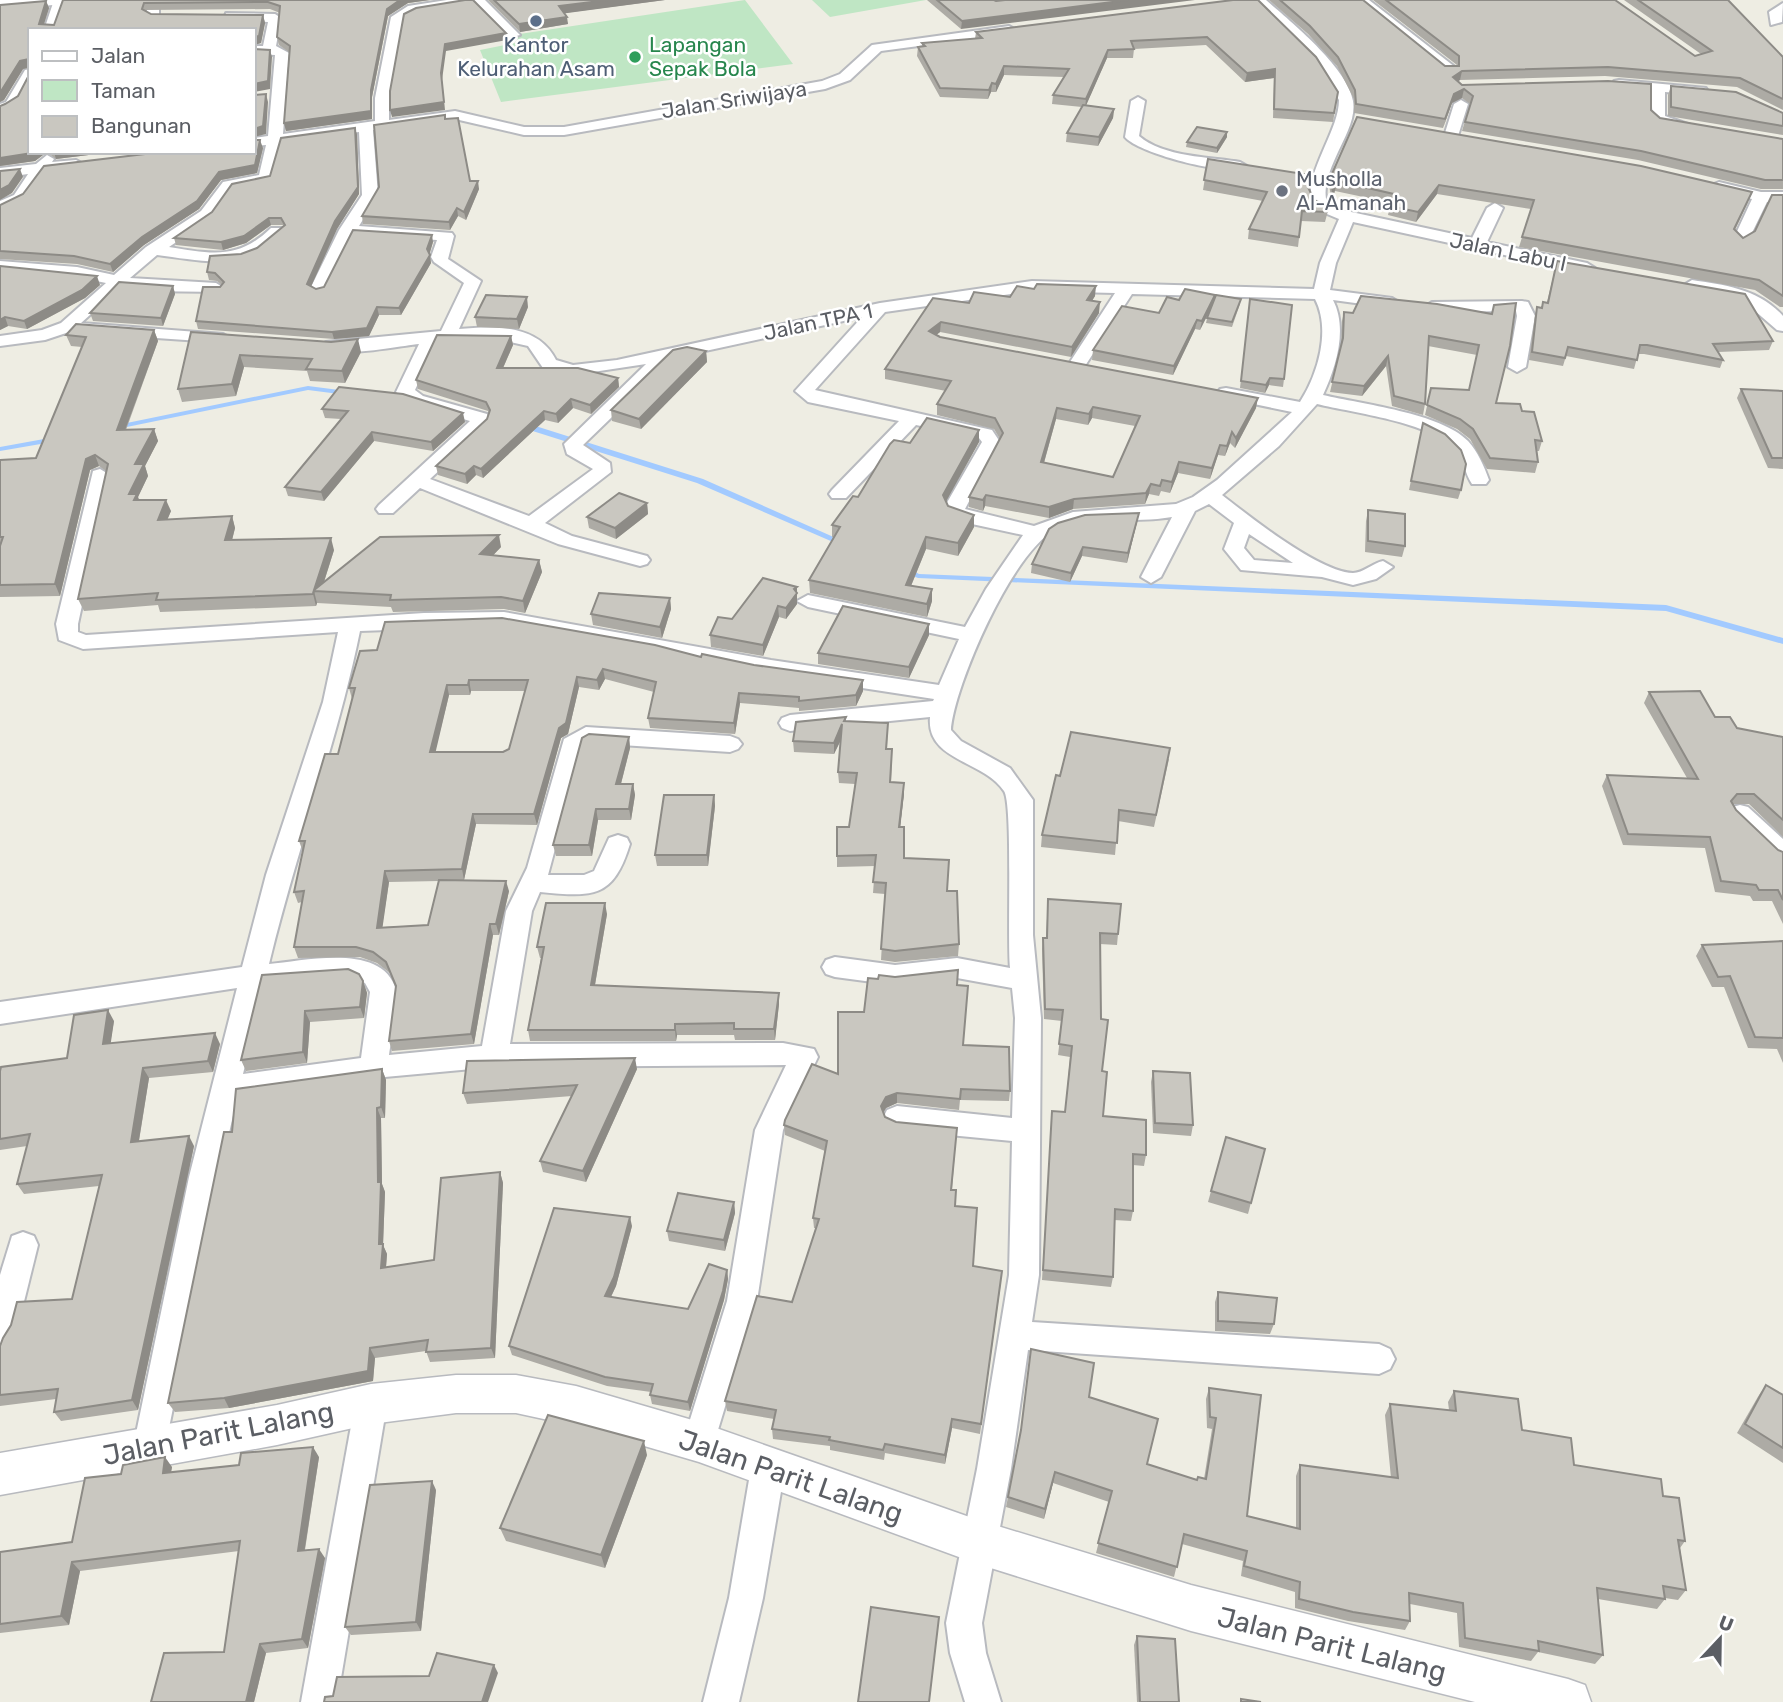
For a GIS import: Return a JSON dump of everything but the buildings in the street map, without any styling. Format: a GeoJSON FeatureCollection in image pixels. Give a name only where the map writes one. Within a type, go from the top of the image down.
{"type":"FeatureCollection","features":[{"type":"Feature","properties":{"kind":"main road"},"geometry":{"type":"LineString","coordinates":[[13,3],[53,0]]}},
{"type":"Feature","properties":{"kind":"street"},"geometry":{"type":"LineString","coordinates":[[51,28],[60,0]]}},
{"type":"Feature","properties":{"kind":"street"},"geometry":{"type":"LineString","coordinates":[[142,28],[160,15],[153,0]]}},
{"type":"Feature","properties":{"kind":"street"},"geometry":{"type":"LineString","coordinates":[[318,289],[347,230],[369,195],[374,126],[397,17],[413,9],[472,0]]}},
{"type":"Feature","properties":{"kind":"street"},"geometry":{"type":"LineString","coordinates":[[478,0],[513,35]]}},
{"type":"Feature","properties":{"kind":"street","name":"Jalan Labu I"},"geometry":{"type":"LineString","coordinates":[[1258,0],[1276,14],[1338,83],[1346,99],[1351,119],[1313,179],[1316,199],[1320,206],[1348,216],[1606,271]]}},
{"type":"Feature","properties":{"kind":"street"},"geometry":{"type":"LineString","coordinates":[[1364,2],[1383,2]]}},
{"type":"Feature","properties":{"kind":"street"},"geometry":{"type":"LineString","coordinates":[[1364,2],[1450,70]]}},
{"type":"Feature","properties":{"kind":"street"},"geometry":{"type":"LineString","coordinates":[[1776,22],[1775,12],[1783,7]]}},
{"type":"Feature","properties":{"kind":"street"},"geometry":{"type":"LineString","coordinates":[[220,16],[273,17],[269,49]]}},
{"type":"Feature","properties":{"kind":"street","name":"Jalan Sriwijaya"},"geometry":{"type":"LineString","coordinates":[[256,142],[455,115],[513,129],[564,131],[825,85],[845,77],[869,53],[889,45],[1027,28]]}},
{"type":"Feature","properties":{"kind":"street"},"geometry":{"type":"LineString","coordinates":[[67,327],[152,250],[207,214],[228,185],[266,178],[275,139],[273,95],[282,53],[269,49],[256,50]]}},
{"type":"Feature","properties":{"kind":"street"},"geometry":{"type":"LineString","coordinates":[[0,108],[11,105],[28,76]]}},
{"type":"Feature","properties":{"kind":"street"},"geometry":{"type":"LineString","coordinates":[[1605,83],[1711,92]]}},
{"type":"Feature","properties":{"kind":"street"},"geometry":{"type":"LineString","coordinates":[[1658,89],[1658,119],[1699,128]]}},
{"type":"Feature","properties":{"kind":"street"},"geometry":{"type":"LineString","coordinates":[[1138,101],[1132,137],[1137,144],[1252,168]]}},
{"type":"Feature","properties":{"kind":"street"},"geometry":{"type":"LineString","coordinates":[[1451,136],[1461,104]]}},
{"type":"Feature","properties":{"kind":"street"},"geometry":{"type":"LineString","coordinates":[[0,207],[19,198],[51,154]]}},
{"type":"Feature","properties":{"kind":"street"},"geometry":{"type":"LineString","coordinates":[[0,173],[93,162]]}},
{"type":"Feature","properties":{"kind":"street"},"geometry":{"type":"LineString","coordinates":[[1703,183],[1761,197],[1783,197]]}},
{"type":"Feature","properties":{"kind":"street"},"geometry":{"type":"LineString","coordinates":[[1741,240],[1761,197]]}},
{"type":"Feature","properties":{"kind":"street"},"geometry":{"type":"LineString","coordinates":[[1477,245],[1495,208]]}},
{"type":"Feature","properties":{"kind":"street"},"geometry":{"type":"LineString","coordinates":[[880,308],[804,391],[814,398],[979,431],[991,442],[956,506],[956,512],[965,517],[1036,532],[1076,518],[1185,509],[1210,495],[1309,403],[1320,385],[1332,319],[1322,294],[1324,279],[1348,216]]}},
{"type":"Feature","properties":{"kind":"street"},"geometry":{"type":"LineString","coordinates":[[347,230],[446,236],[439,257],[442,262],[473,281],[405,392],[417,400],[480,418],[480,422],[386,509]]}},
{"type":"Feature","properties":{"kind":"street"},"geometry":{"type":"LineString","coordinates":[[152,250],[245,256],[264,246],[277,231]]}},
{"type":"Feature","properties":{"kind":"street"},"geometry":{"type":"LineString","coordinates":[[0,267],[77,272],[115,282],[216,288]]}},
{"type":"Feature","properties":{"kind":"street"},"geometry":{"type":"LineString","coordinates":[[1669,281],[1748,296],[1769,308],[1783,326]]}},
{"type":"Feature","properties":{"kind":"street","name":"Jalan TPA 1"},"geometry":{"type":"LineString","coordinates":[[308,345],[351,348],[439,336],[501,335],[531,340],[549,364],[573,370],[666,354],[880,308],[1032,286],[1322,294],[1446,308],[1522,306],[1526,316],[1517,367]]}},
{"type":"Feature","properties":{"kind":"street"},"geometry":{"type":"LineString","coordinates":[[1077,365],[1126,290]]}},
{"type":"Feature","properties":{"kind":"street"},"geometry":{"type":"LineString","coordinates":[[0,341],[34,337],[67,327],[243,341]]}},
{"type":"Feature","properties":{"kind":"street"},"geometry":{"type":"LineString","coordinates":[[531,524],[601,472],[603,467],[574,450],[573,444],[666,354]]}},
{"type":"Feature","properties":{"kind":"street"},"geometry":{"type":"LineString","coordinates":[[1212,391],[1309,403],[1440,431],[1462,446],[1471,457],[1479,480]]}},
{"type":"Feature","properties":{"kind":"street"},"geometry":{"type":"LineString","coordinates":[[839,494],[913,418]]}},
{"type":"Feature","properties":{"kind":"street"},"geometry":{"type":"LineString","coordinates":[[100,475],[67,624],[67,635],[72,639],[103,643],[424,620],[525,620],[944,700]]}},
{"type":"Feature","properties":{"kind":"street"},"geometry":{"type":"LineString","coordinates":[[419,481],[565,540],[640,560]]}},
{"type":"Feature","properties":{"kind":"street"},"geometry":{"type":"LineString","coordinates":[[1210,495],[1244,522],[1323,571]]}},
{"type":"Feature","properties":{"kind":"street"},"geometry":{"type":"LineString","coordinates":[[1151,576],[1185,509]]}},
{"type":"Feature","properties":{"kind":"street"},"geometry":{"type":"LineString","coordinates":[[1244,522],[1234,549],[1248,566],[1323,571],[1352,579],[1383,567]]}},
{"type":"Feature","properties":{"kind":"street"},"geometry":{"type":"LineString","coordinates":[[983,1702],[976,1675],[963,1644],[964,1623],[994,1469],[1024,1275],[1028,1018],[1020,935],[1021,800],[1016,787],[1003,773],[946,741],[940,730],[944,700],[971,635],[1001,582],[1036,532]]}},
{"type":"Feature","properties":{"kind":"street"},"geometry":{"type":"LineString","coordinates":[[808,601],[971,635]]}},
{"type":"Feature","properties":{"kind":"street"},"geometry":{"type":"LineString","coordinates":[[149,1448],[204,1177],[278,875],[334,702],[351,625]]}},
{"type":"Feature","properties":{"kind":"street"},"geometry":{"type":"LineString","coordinates":[[790,723],[944,700]]}},
{"type":"Feature","properties":{"kind":"street"},"geometry":{"type":"LineString","coordinates":[[494,1056],[519,911],[532,883],[572,744],[577,738],[586,735],[730,744]]}},
{"type":"Feature","properties":{"kind":"street"},"geometry":{"type":"LineString","coordinates":[[1740,813],[1783,853]]}},
{"type":"Feature","properties":{"kind":"street"},"geometry":{"type":"LineString","coordinates":[[532,883],[587,885],[601,880],[608,872],[618,844]]}},
{"type":"Feature","properties":{"kind":"street"},"geometry":{"type":"LineString","coordinates":[[0,1013],[254,975],[354,967],[374,976],[383,991],[374,1067]]}},
{"type":"Feature","properties":{"kind":"street"},"geometry":{"type":"LineString","coordinates":[[835,967],[895,975],[957,968],[1023,980]]}},
{"type":"Feature","properties":{"kind":"street"},"geometry":{"type":"LineString","coordinates":[[227,1088],[374,1067],[552,1052],[725,1056],[790,1054],[804,1057],[769,1130],[742,1301],[699,1442]]}},
{"type":"Feature","properties":{"kind":"street"},"geometry":{"type":"LineString","coordinates":[[897,1118],[1026,1131]]}},
{"type":"Feature","properties":{"kind":"street"},"geometry":{"type":"LineString","coordinates":[[0,1334],[23,1245]]}},
{"type":"Feature","properties":{"kind":"street"},"geometry":{"type":"LineString","coordinates":[[1015,1335],[1379,1359]]}},
{"type":"Feature","properties":{"kind":"street","name":"Jalan Parit Lalang"},"geometry":{"type":"LineString","coordinates":[[1,1475],[276,1425],[371,1404],[456,1394],[516,1394],[576,1406],[699,1442],[978,1542],[1250,1625],[1558,1701]]}},
{"type":"Feature","properties":{"kind":"street"},"geometry":{"type":"LineString","coordinates":[[319,1702],[371,1404]]}},
{"type":"Feature","properties":{"kind":"street"},"geometry":{"type":"LineString","coordinates":[[721,1702],[746,1598],[768,1468]]}},
{"type":"Feature","properties":{"kind":"green space","name":"Lapangan Sepak Bola"},"geometry":{"type":"Polygon","coordinates":[[[745,0],[793,64],[501,102],[480,50],[520,42],[513,35],[745,0]]]}},
{"type":"Feature","properties":{"kind":"green space"},"geometry":{"type":"Polygon","coordinates":[[[812,0],[926,0],[830,17],[812,0]]]}},
{"type":"Feature","properties":{"kind":"waterway"},"geometry":{"type":"LineString","coordinates":[[117,427],[308,388],[347,393]]}},
{"type":"Feature","properties":{"kind":"waterway"},"geometry":{"type":"LineString","coordinates":[[452,406],[498,417]]}},
{"type":"Feature","properties":{"kind":"waterway"},"geometry":{"type":"LineString","coordinates":[[523,425],[700,481],[843,543]]}},
{"type":"Feature","properties":{"kind":"waterway"},"geometry":{"type":"LineString","coordinates":[[0,449],[55,439]]}},
{"type":"Feature","properties":{"kind":"waterway"},"geometry":{"type":"LineString","coordinates":[[905,570],[918,576],[1666,608],[1783,641]]}},
{"type":"Feature","properties":{"kind":"place","name":"Kantor Kelurahan Asam"},"geometry":{"type":"Point","coordinates":[536,21]}},
{"type":"Feature","properties":{"kind":"place","name":"Lapangan Sepak Bola"},"geometry":{"type":"Point","coordinates":[635,57]}},
{"type":"Feature","properties":{"kind":"place","name":"Musholla Al-Amanah"},"geometry":{"type":"Point","coordinates":[1282,191]}}]}
